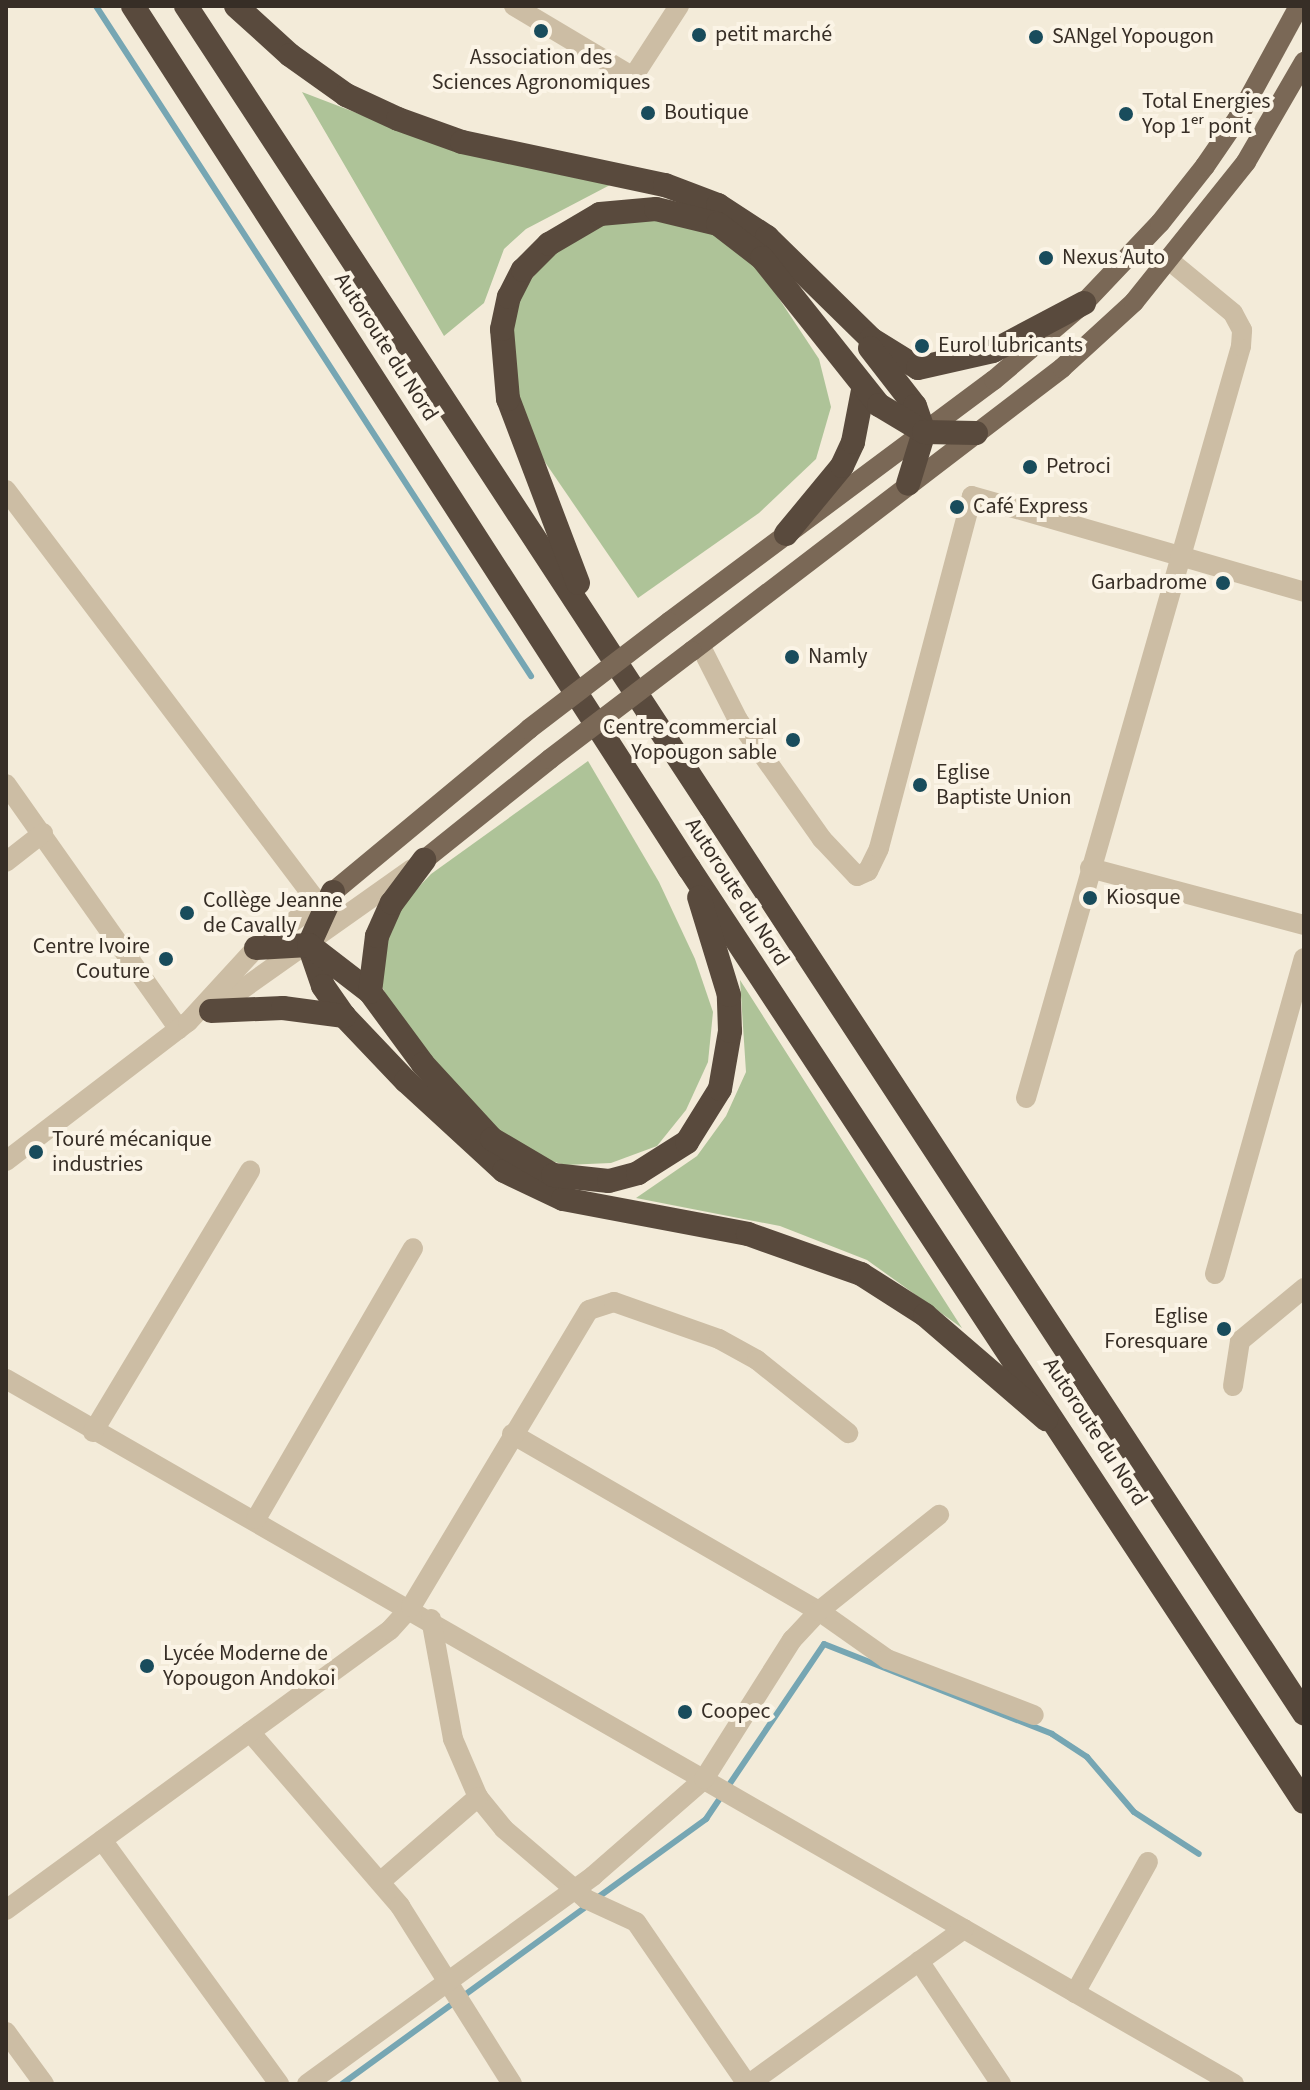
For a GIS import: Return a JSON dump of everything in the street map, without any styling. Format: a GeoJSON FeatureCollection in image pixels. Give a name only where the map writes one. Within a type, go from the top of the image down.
{"type":"FeatureCollection","features":[{"type":"Feature","properties":{"kind":"highway","name":"Autoroute du Nord"},"geometry":{"type":"LineString","coordinates":[[133,6],[689,868],[1071,1442],[1304,1802]]}},
{"type":"Feature","properties":{"kind":"highway","name":"Autoroute du Nord"},"geometry":{"type":"LineString","coordinates":[[186,6],[1304,1713]]}},
{"type":"Feature","properties":{"kind":"highway"},"geometry":{"type":"LineString","coordinates":[[236,6],[290,55],[346,95],[398,119],[462,142],[665,185],[718,205],[767,237],[843,315],[907,394],[924,432],[908,484]]}},
{"type":"Feature","properties":{"kind":"highway"},"geometry":{"type":"LineString","coordinates":[[592,623],[508,399],[502,359],[509,297],[523,270],[549,244],[578,224],[626,209],[684,212],[718,224],[743,239],[771,268],[863,390],[924,432],[976,433]]}},
{"type":"Feature","properties":{"kind":"highway"},"geometry":{"type":"LineString","coordinates":[[843,315],[894,356],[918,368],[993,351],[1084,303]]}},
{"type":"Feature","properties":{"kind":"highway"},"geometry":{"type":"LineString","coordinates":[[786,534],[842,466],[853,442],[863,390]]}},
{"type":"Feature","properties":{"kind":"highway"},"geometry":{"type":"LineString","coordinates":[[370,992],[377,936],[392,903],[424,860]]}},
{"type":"Feature","properties":{"kind":"highway"},"geometry":{"type":"LineString","coordinates":[[256,948],[309,945],[370,992],[465,1113],[524,1162],[583,1181],[638,1173],[687,1142],[706,1117],[720,1089],[725,1060],[729,995],[689,868]]}},
{"type":"Feature","properties":{"kind":"highway"},"geometry":{"type":"LineString","coordinates":[[326,898],[309,945],[323,986],[344,1016],[471,1146],[504,1171],[563,1199],[748,1234],[861,1274],[925,1315],[1071,1442]]}},
{"type":"Feature","properties":{"kind":"highway"},"geometry":{"type":"LineString","coordinates":[[211,1011],[283,1008],[344,1016]]}},
{"type":"Feature","properties":{"kind":"main road"},"geometry":{"type":"LineString","coordinates":[[326,898],[529,729],[924,432],[1084,303],[1160,223],[1205,166],[1238,118],[1299,6]]}},
{"type":"Feature","properties":{"kind":"main road"},"geometry":{"type":"LineString","coordinates":[[424,860],[550,759],[1062,368],[1170,261],[1246,162],[1304,62]]}},
{"type":"Feature","properties":{"kind":"street"},"geometry":{"type":"LineString","coordinates":[[514,6],[633,77],[679,6]]}},
{"type":"Feature","properties":{"kind":"street"},"geometry":{"type":"LineString","coordinates":[[1026,1098],[1090,868],[1182,559],[1242,330],[1233,313],[1170,261]]}},
{"type":"Feature","properties":{"kind":"street"},"geometry":{"type":"LineString","coordinates":[[7,492],[326,898],[256,948],[183,1026]]}},
{"type":"Feature","properties":{"kind":"street"},"geometry":{"type":"LineString","coordinates":[[696,648],[738,720],[822,839],[857,876],[868,871],[879,848],[972,496],[1304,592]]}},
{"type":"Feature","properties":{"kind":"street"},"geometry":{"type":"LineString","coordinates":[[6,784],[183,1026]]}},
{"type":"Feature","properties":{"kind":"street"},"geometry":{"type":"LineString","coordinates":[[6,862],[43,833]]}},
{"type":"Feature","properties":{"kind":"street"},"geometry":{"type":"LineString","coordinates":[[6,1161],[183,1026],[211,1011],[309,945],[424,860]]}},
{"type":"Feature","properties":{"kind":"street"},"geometry":{"type":"LineString","coordinates":[[1090,868],[1304,925]]}},
{"type":"Feature","properties":{"kind":"street"},"geometry":{"type":"LineString","coordinates":[[1215,1274],[1304,958]]}},
{"type":"Feature","properties":{"kind":"street"},"geometry":{"type":"LineString","coordinates":[[93,1432],[250,1171]]}},
{"type":"Feature","properties":{"kind":"street"},"geometry":{"type":"LineString","coordinates":[[256,1519],[413,1248]]}},
{"type":"Feature","properties":{"kind":"street"},"geometry":{"type":"LineString","coordinates":[[1233,1386],[1240,1341],[1304,1288]]}},
{"type":"Feature","properties":{"kind":"street"},"geometry":{"type":"LineString","coordinates":[[6,1910],[390,1630],[411,1607],[582,1317],[614,1302],[731,1345],[848,1433]]}},
{"type":"Feature","properties":{"kind":"street"},"geometry":{"type":"LineString","coordinates":[[6,1379],[93,1432],[411,1607],[1234,2084]]}},
{"type":"Feature","properties":{"kind":"street"},"geometry":{"type":"LineString","coordinates":[[512,1434],[819,1611],[887,1659],[1034,1715]]}},
{"type":"Feature","properties":{"kind":"street"},"geometry":{"type":"LineString","coordinates":[[307,2084],[446,1986],[574,1888],[704,1779],[792,1640],[819,1611],[939,1515]]}},
{"type":"Feature","properties":{"kind":"street"},"geometry":{"type":"LineString","coordinates":[[431,1619],[453,1739],[478,1797],[504,1829],[574,1888],[636,1922],[748,2084],[964,1929]]}},
{"type":"Feature","properties":{"kind":"street"},"geometry":{"type":"LineString","coordinates":[[250,1732],[380,1882],[512,2084]]}},
{"type":"Feature","properties":{"kind":"street"},"geometry":{"type":"LineString","coordinates":[[380,1882],[478,1797]]}},
{"type":"Feature","properties":{"kind":"street"},"geometry":{"type":"LineString","coordinates":[[102,1840],[279,2084]]}},
{"type":"Feature","properties":{"kind":"street"},"geometry":{"type":"LineString","coordinates":[[1075,1993],[1148,1862]]}},
{"type":"Feature","properties":{"kind":"street"},"geometry":{"type":"LineString","coordinates":[[919,1961],[1001,2084]]}},
{"type":"Feature","properties":{"kind":"street"},"geometry":{"type":"LineString","coordinates":[[6,2032],[44,2084]]}},
{"type":"Feature","properties":{"kind":"green space"},"geometry":{"type":"Polygon","coordinates":[[[302,92],[409,133],[610,185],[526,229],[504,249],[484,303],[444,336],[302,92]]]}},
{"type":"Feature","properties":{"kind":"green space"},"geometry":{"type":"Polygon","coordinates":[[[606,220],[680,221],[715,234],[754,261],[819,359],[831,407],[816,459],[759,513],[638,598],[536,449],[516,394],[509,357],[517,298],[556,247],[606,220]]]}},
{"type":"Feature","properties":{"kind":"green space"},"geometry":{"type":"Polygon","coordinates":[[[588,761],[659,882],[695,959],[713,1012],[708,1062],[686,1110],[657,1146],[611,1163],[565,1165],[521,1152],[484,1123],[396,1014],[380,983],[385,941],[398,909],[431,874],[588,761]]]}},
{"type":"Feature","properties":{"kind":"green space"},"geometry":{"type":"Polygon","coordinates":[[[740,980],[962,1328],[867,1260],[780,1226],[636,1198],[697,1156],[726,1116],[746,1072],[740,980]]]}},
{"type":"Feature","properties":{"kind":"waterway"},"geometry":{"type":"LineString","coordinates":[[96,6],[531,676]]}},
{"type":"Feature","properties":{"kind":"waterway"},"geometry":{"type":"LineString","coordinates":[[597,1898],[706,1819],[824,1644],[1052,1734],[1087,1757],[1134,1812],[1199,1854]]}},
{"type":"Feature","properties":{"kind":"waterway"},"geometry":{"type":"LineString","coordinates":[[342,2084],[588,1905]]}},
{"type":"Feature","properties":{"kind":"place","name":"Association des Sciences Agronomiques"},"geometry":{"type":"Point","coordinates":[541,31]}},
{"type":"Feature","properties":{"kind":"place","name":"petit marché"},"geometry":{"type":"Point","coordinates":[699,35]}},
{"type":"Feature","properties":{"kind":"place","name":"SANgel Yopougon"},"geometry":{"type":"Point","coordinates":[1036,37]}},
{"type":"Feature","properties":{"kind":"place","name":"Boutique"},"geometry":{"type":"Point","coordinates":[648,113]}},
{"type":"Feature","properties":{"kind":"place","name":"Total Energies Yop 1ᵉʳ pont"},"geometry":{"type":"Point","coordinates":[1126,114]}},
{"type":"Feature","properties":{"kind":"place","name":"Nexus Auto"},"geometry":{"type":"Point","coordinates":[1046,258]}},
{"type":"Feature","properties":{"kind":"place","name":"Eurol lubricants"},"geometry":{"type":"Point","coordinates":[922,346]}},
{"type":"Feature","properties":{"kind":"place","name":"Petroci"},"geometry":{"type":"Point","coordinates":[1030,467]}},
{"type":"Feature","properties":{"kind":"place","name":"Café Express"},"geometry":{"type":"Point","coordinates":[957,507]}},
{"type":"Feature","properties":{"kind":"place","name":"Garbadrome"},"geometry":{"type":"Point","coordinates":[1223,583]}},
{"type":"Feature","properties":{"kind":"place","name":"Namly"},"geometry":{"type":"Point","coordinates":[792,657]}},
{"type":"Feature","properties":{"kind":"place","name":"Centre commercial Yopougon sable"},"geometry":{"type":"Point","coordinates":[793,740]}},
{"type":"Feature","properties":{"kind":"place","name":"Eglise Baptiste Union"},"geometry":{"type":"Point","coordinates":[920,785]}},
{"type":"Feature","properties":{"kind":"place","name":"Kiosque"},"geometry":{"type":"Point","coordinates":[1090,898]}},
{"type":"Feature","properties":{"kind":"place","name":"Collège Jeanne de Cavally"},"geometry":{"type":"Point","coordinates":[187,913]}},
{"type":"Feature","properties":{"kind":"place","name":"Centre Ivoire Couture"},"geometry":{"type":"Point","coordinates":[166,959]}},
{"type":"Feature","properties":{"kind":"place","name":"Touré mécanique industries"},"geometry":{"type":"Point","coordinates":[36,1152]}},
{"type":"Feature","properties":{"kind":"place","name":"Eglise Foresquare"},"geometry":{"type":"Point","coordinates":[1224,1329]}},
{"type":"Feature","properties":{"kind":"place","name":"Lycée Moderne de Yopougon Andokoi"},"geometry":{"type":"Point","coordinates":[147,1666]}},
{"type":"Feature","properties":{"kind":"place","name":"Coopec"},"geometry":{"type":"Point","coordinates":[685,1712]}}]}
